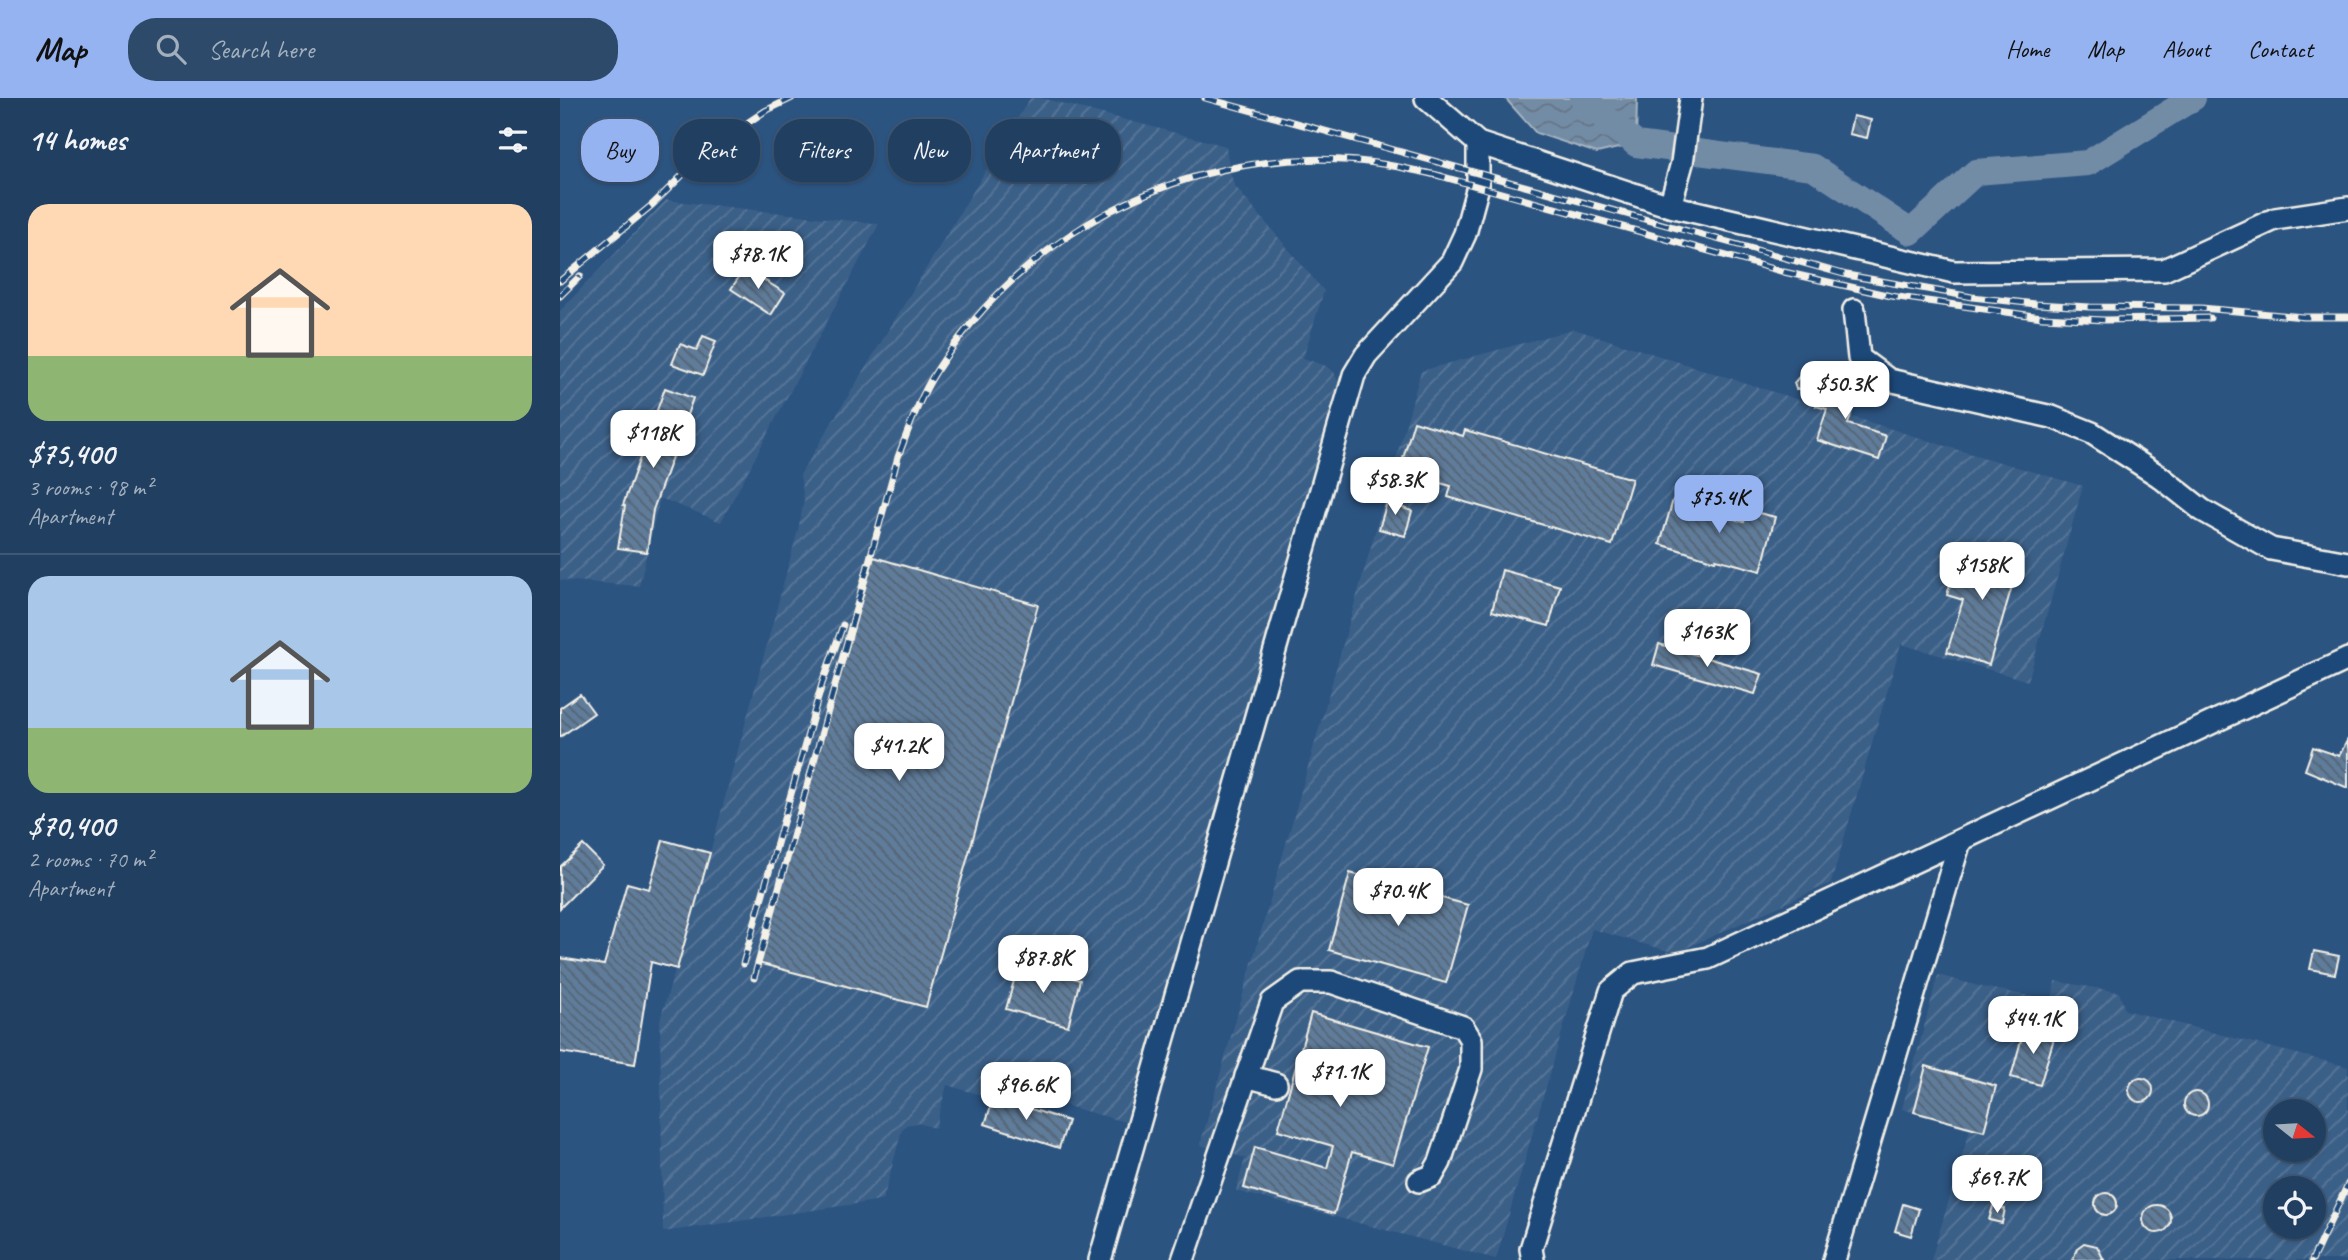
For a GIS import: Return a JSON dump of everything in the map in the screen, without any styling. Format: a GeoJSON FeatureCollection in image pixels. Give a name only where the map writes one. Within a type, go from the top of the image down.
{"type":"FeatureCollection","features":[{"type":"Feature","properties":{"kind":"street"},"geometry":{"type":"LineString","coordinates":[[1426,98],[1478,143],[1670,206],[1954,272],[2164,270],[2275,219],[2348,208]]}},
{"type":"Feature","properties":{"kind":"street"},"geometry":{"type":"LineString","coordinates":[[1670,206],[1683,154],[1691,98]]}},
{"type":"Feature","properties":{"kind":"street"},"geometry":{"type":"LineString","coordinates":[[1100,1260],[1354,375],[1366,355],[1452,262],[1465,234],[1478,186],[1478,143]]}},
{"type":"Feature","properties":{"kind":"street"},"geometry":{"type":"LineString","coordinates":[[1854,310],[1859,358],[1889,380],[2052,417],[2092,433],[2159,476],[2202,510],[2271,549],[2348,563]]}},
{"type":"Feature","properties":{"kind":"street"},"geometry":{"type":"LineString","coordinates":[[1533,1260],[1531,1249],[1611,991],[1633,973],[1708,958],[2348,659]]}},
{"type":"Feature","properties":{"kind":"street"},"geometry":{"type":"LineString","coordinates":[[1834,1260],[1960,841]]}},
{"type":"Feature","properties":{"kind":"street"},"geometry":{"type":"LineString","coordinates":[[1183,1260],[1272,1002],[1300,982],[1331,982],[1463,1027],[1471,1040],[1471,1069],[1440,1162],[1432,1176],[1419,1181]]}},
{"type":"Feature","properties":{"kind":"street"},"geometry":{"type":"LineString","coordinates":[[1246,1076],[1276,1084]]}},
{"type":"Feature","properties":{"kind":"shaded area"},"geometry":{"type":"Polygon","coordinates":[[[1030,98],[1041,98],[1226,146],[1234,185],[1324,291],[1303,358],[1326,366],[1334,372],[1338,382],[1136,1104],[1125,1122],[988,1084],[984,1096],[947,1085],[935,1128],[917,1123],[906,1125],[902,1130],[883,1200],[663,1232],[660,1020],[710,853],[798,530],[804,501],[800,475],[985,172],[985,182],[1121,182],[1121,119],[1017,119],[1030,98]]]}},
{"type":"Feature","properties":{"kind":"shaded area"},"geometry":{"type":"Polygon","coordinates":[[[666,200],[879,224],[721,522],[660,498],[639,586],[560,580],[560,311],[666,200]]]}},
{"type":"Feature","properties":{"kind":"shaded area"},"geometry":{"type":"Polygon","coordinates":[[[1574,329],[1958,450],[2083,486],[2028,681],[1901,644],[1831,883],[1675,953],[1592,929],[1496,1259],[1236,1191],[1245,1158],[1200,1145],[1421,371],[1574,329]]]}},
{"type":"Feature","properties":{"kind":"shaded area"},"geometry":{"type":"Polygon","coordinates":[[[1938,975],[1982,987],[2052,1000],[2055,981],[2119,992],[2125,1010],[2348,1067],[2348,1260],[1931,1260],[1970,1129],[1902,1109],[1938,975]]]}},
{"type":"Feature","properties":{"kind":"water"},"geometry":{"type":"Polygon","coordinates":[[[1505,98],[1637,98],[1636,144],[1597,153],[1536,133],[1505,98]]]}},
{"type":"Feature","properties":{"kind":"building"},"geometry":{"type":"Polygon","coordinates":[[[1853,116],[1871,120],[1867,138],[1849,134],[1853,116]]]}},
{"type":"Feature","properties":{"kind":"building"},"geometry":{"type":"Polygon","coordinates":[[[745,268],[785,293],[771,315],[731,289],[745,268]]]}},
{"type":"Feature","properties":{"kind":"building"},"geometry":{"type":"Polygon","coordinates":[[[703,336],[716,341],[703,375],[672,364],[680,344],[697,350],[703,336]]]}},
{"type":"Feature","properties":{"kind":"building"},"geometry":{"type":"Polygon","coordinates":[[[1799,377],[1805,379],[1813,389],[1796,389],[1794,383],[1799,377]]]}},
{"type":"Feature","properties":{"kind":"building"},"geometry":{"type":"Polygon","coordinates":[[[1824,377],[1859,387],[1848,424],[1886,436],[1879,460],[1817,440],[1827,409],[1816,406],[1824,377]]]}},
{"type":"Feature","properties":{"kind":"building"},"geometry":{"type":"Polygon","coordinates":[[[665,388],[693,398],[653,510],[647,552],[618,548],[625,506],[623,505],[665,388]]]}},
{"type":"Feature","properties":{"kind":"building"},"geometry":{"type":"Polygon","coordinates":[[[1414,421],[1463,436],[1465,430],[1632,479],[1612,545],[1448,497],[1451,486],[1399,472],[1414,421]]]}},
{"type":"Feature","properties":{"kind":"building"},"geometry":{"type":"Polygon","coordinates":[[[1389,495],[1402,499],[1400,507],[1412,511],[1405,536],[1379,529],[1389,495]]]}},
{"type":"Feature","properties":{"kind":"building"},"geometry":{"type":"Polygon","coordinates":[[[1673,500],[1744,522],[1747,510],[1775,517],[1761,571],[1716,559],[1715,561],[1660,544],[1673,500]]]}},
{"type":"Feature","properties":{"kind":"building"},"geometry":{"type":"Polygon","coordinates":[[[1980,543],[2021,555],[1989,665],[1947,652],[1963,600],[1947,595],[1956,564],[1972,569],[1980,543]]]}},
{"type":"Feature","properties":{"kind":"building"},"geometry":{"type":"Polygon","coordinates":[[[874,557],[1038,605],[926,1007],[758,963],[874,557]]]}},
{"type":"Feature","properties":{"kind":"building"},"geometry":{"type":"Polygon","coordinates":[[[1502,570],[1560,586],[1549,626],[1492,611],[1502,570]]]}},
{"type":"Feature","properties":{"kind":"building"},"geometry":{"type":"Polygon","coordinates":[[[1659,644],[1762,674],[1755,694],[1653,665],[1659,644]]]}},
{"type":"Feature","properties":{"kind":"building"},"geometry":{"type":"Polygon","coordinates":[[[580,694],[594,713],[560,737],[560,708],[580,694]]]}},
{"type":"Feature","properties":{"kind":"building"},"geometry":{"type":"Polygon","coordinates":[[[2348,739],[2348,788],[2305,770],[2313,747],[2339,756],[2348,739]]]}},
{"type":"Feature","properties":{"kind":"building"},"geometry":{"type":"Polygon","coordinates":[[[663,840],[710,853],[677,969],[651,962],[635,1064],[560,1052],[560,958],[604,965],[627,883],[649,889],[663,840]]]}},
{"type":"Feature","properties":{"kind":"building"},"geometry":{"type":"Polygon","coordinates":[[[583,845],[603,865],[560,908],[560,867],[583,845]]]}},
{"type":"Feature","properties":{"kind":"building"},"geometry":{"type":"Polygon","coordinates":[[[1350,873],[1468,905],[1446,983],[1329,950],[1350,873]]]}},
{"type":"Feature","properties":{"kind":"building"},"geometry":{"type":"Polygon","coordinates":[[[2314,951],[2339,956],[2335,974],[2310,969],[2314,951]]]}},
{"type":"Feature","properties":{"kind":"building"},"geometry":{"type":"Polygon","coordinates":[[[1019,963],[1080,980],[1068,1026],[1006,1009],[1019,963]]]}},
{"type":"Feature","properties":{"kind":"building"},"geometry":{"type":"Polygon","coordinates":[[[1311,1013],[1428,1047],[1393,1164],[1352,1152],[1334,1214],[1244,1188],[1255,1147],[1327,1168],[1333,1146],[1278,1130],[1311,1013]]]}},
{"type":"Feature","properties":{"kind":"building"},"geometry":{"type":"Polygon","coordinates":[[[2025,1026],[2055,1035],[2040,1085],[2011,1077],[2025,1026]]]}},
{"type":"Feature","properties":{"kind":"building"},"geometry":{"type":"Polygon","coordinates":[[[1926,1066],[1996,1086],[1984,1131],[1914,1112],[1926,1066]]]}},
{"type":"Feature","properties":{"kind":"building"},"geometry":{"type":"Polygon","coordinates":[[[2141,1078],[2149,1082],[2153,1090],[2149,1098],[2141,1102],[2133,1098],[2129,1090],[2133,1082],[2141,1078]]]}},
{"type":"Feature","properties":{"kind":"building"},"geometry":{"type":"Polygon","coordinates":[[[2196,1092],[2204,1096],[2208,1104],[2204,1112],[2196,1116],[2188,1112],[2184,1104],[2188,1096],[2196,1092]]]}},
{"type":"Feature","properties":{"kind":"building"},"geometry":{"type":"Polygon","coordinates":[[[994,1097],[1068,1121],[1059,1148],[985,1124],[994,1097]]]}},
{"type":"Feature","properties":{"kind":"building"},"geometry":{"type":"Polygon","coordinates":[[[2102,1193],[2110,1193],[2117,1200],[2117,1208],[2110,1215],[2102,1215],[2095,1208],[2095,1200],[2102,1193]]]}},
{"type":"Feature","properties":{"kind":"building"},"geometry":{"type":"Polygon","coordinates":[[[1903,1204],[1919,1209],[1911,1236],[1895,1231],[1903,1204]]]}},
{"type":"Feature","properties":{"kind":"building"},"geometry":{"type":"Polygon","coordinates":[[[2157,1205],[2167,1209],[2171,1219],[2167,1229],[2157,1233],[2147,1229],[2143,1219],[2147,1209],[2157,1205]]]}},
{"type":"Feature","properties":{"kind":"building"},"geometry":{"type":"Polygon","coordinates":[[[1993,1206],[2005,1209],[2002,1223],[1989,1220],[1993,1206]]]}},
{"type":"Feature","properties":{"kind":"building"},"geometry":{"type":"Polygon","coordinates":[[[2084,1243],[2097,1246],[2104,1260],[2073,1260],[2077,1248],[2084,1243]]]}},
{"type":"Feature","properties":{"kind":"waterway"},"geometry":{"type":"LineString","coordinates":[[1583,98],[1636,144],[1813,167],[1911,232],[1976,172],[2088,163],[2193,98]]}},
{"type":"Feature","properties":{"kind":"railway"},"geometry":{"type":"LineString","coordinates":[[560,281],[652,205],[699,159],[728,136],[765,111],[792,98]]}},
{"type":"Feature","properties":{"kind":"railway"},"geometry":{"type":"LineString","coordinates":[[1205,98],[1847,275],[1972,297],[2036,304],[2201,308],[2304,317],[2348,317]]}},
{"type":"Feature","properties":{"kind":"railway"},"geometry":{"type":"LineString","coordinates":[[754,978],[898,457],[915,412],[931,380],[973,321],[1015,278],[1061,241],[1112,210],[1166,186],[1223,170],[1282,161],[1355,161],[1441,176]]}},
{"type":"Feature","properties":{"kind":"railway"},"geometry":{"type":"LineString","coordinates":[[1433,174],[1784,272],[1891,296],[2042,317],[2105,320],[2210,318]]}},
{"type":"Feature","properties":{"kind":"railway"},"geometry":{"type":"LineString","coordinates":[[560,296],[580,276]]}},
{"type":"Feature","properties":{"kind":"railway"},"geometry":{"type":"LineString","coordinates":[[743,964],[822,684],[843,625]]}},
{"type":"Feature","properties":{"kind":"railway"},"geometry":{"type":"LineString","coordinates":[[2312,1260],[2348,1184]]}}]}
